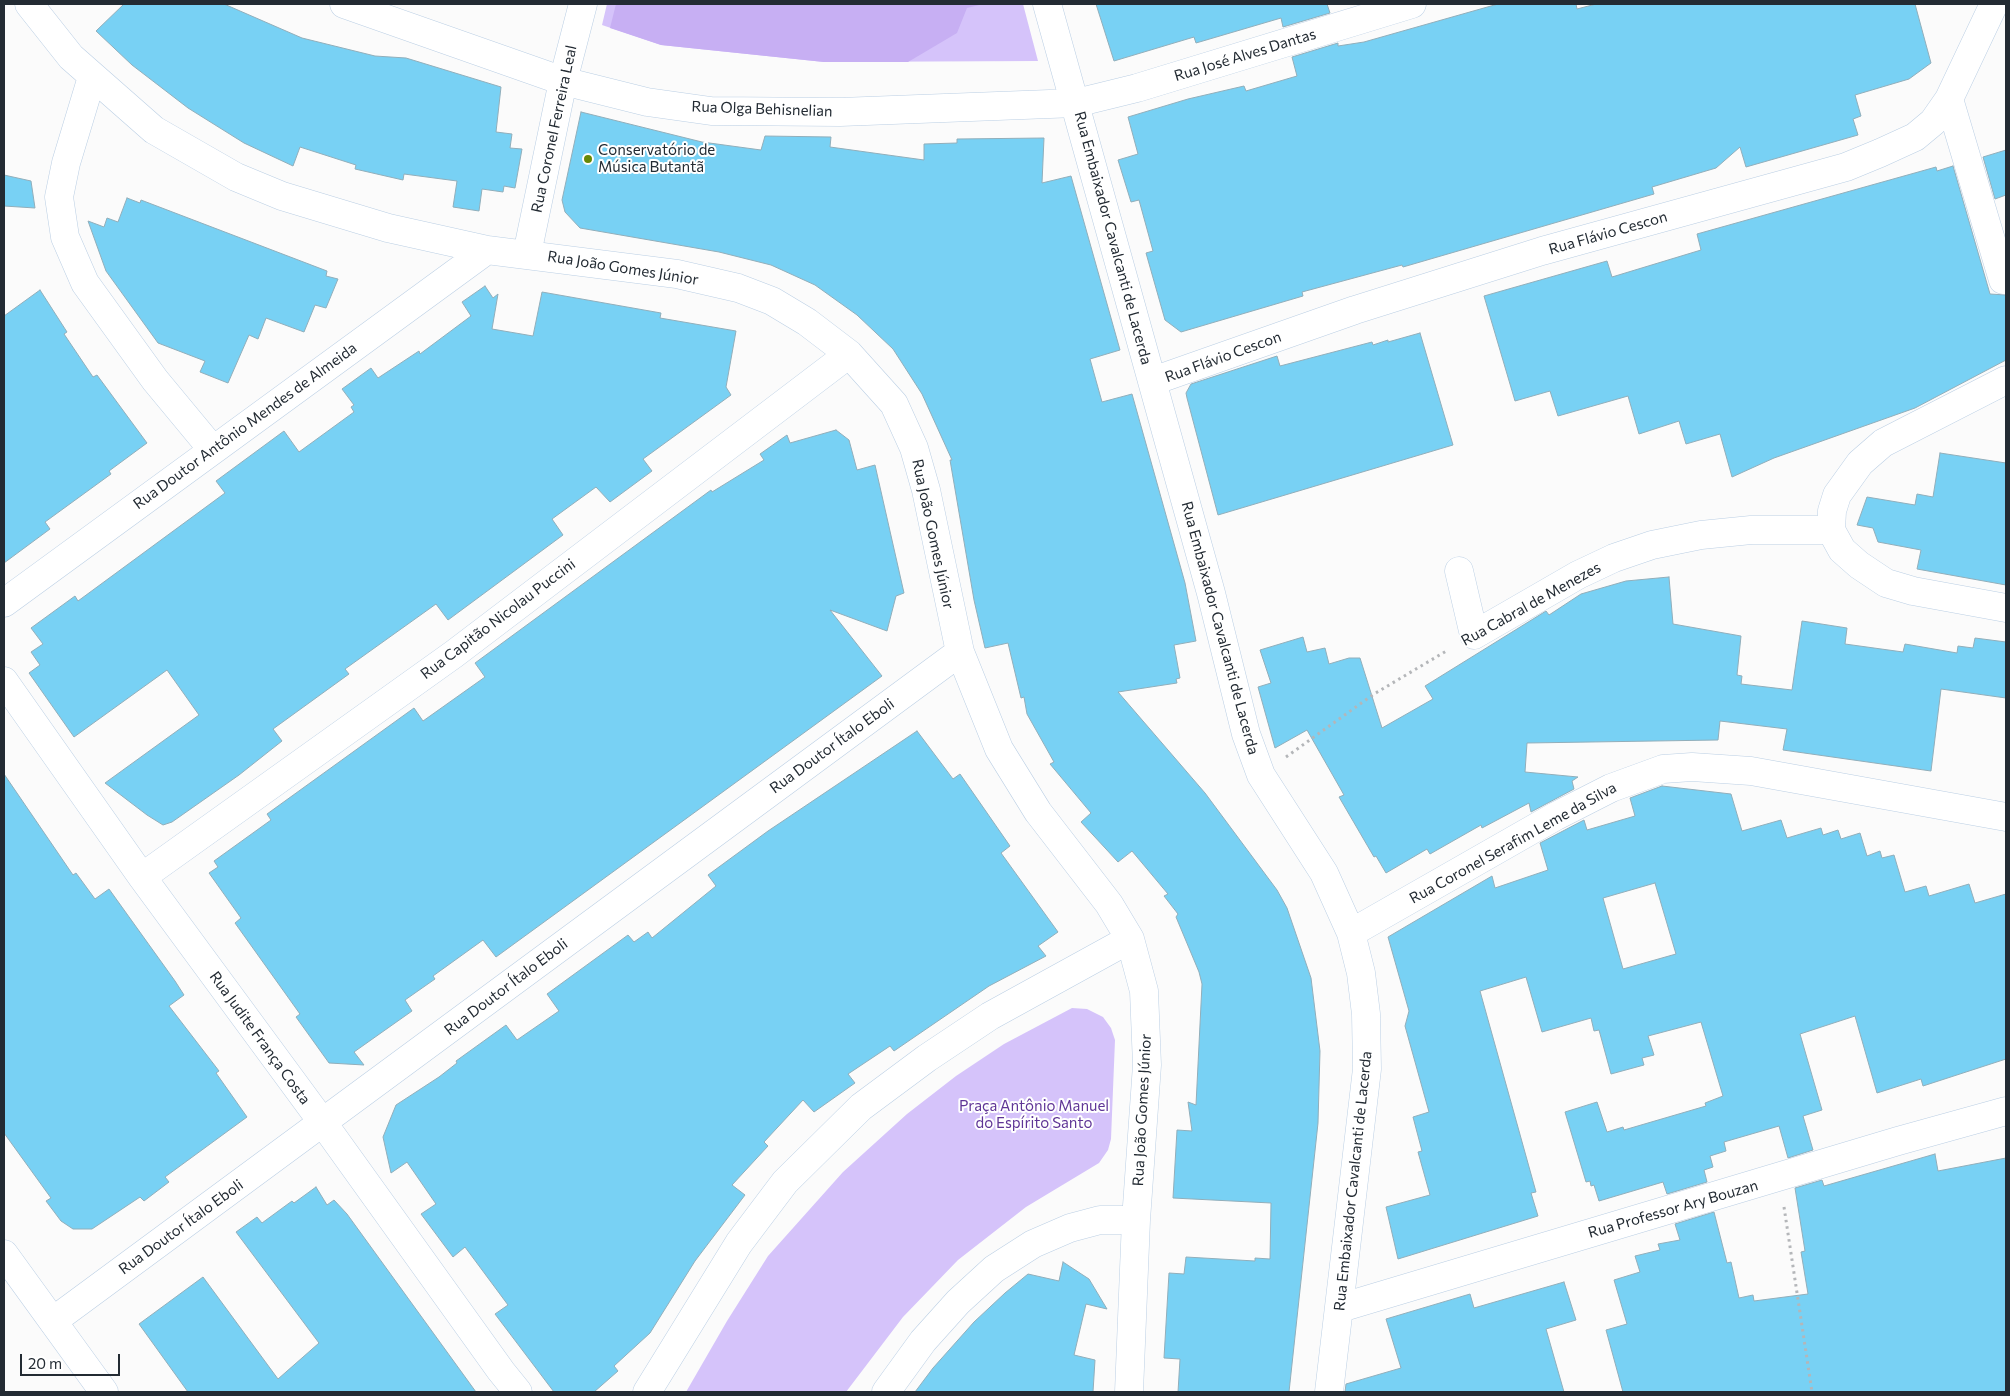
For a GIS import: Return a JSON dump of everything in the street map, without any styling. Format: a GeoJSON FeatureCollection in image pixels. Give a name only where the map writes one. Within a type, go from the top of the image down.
{"type":"FeatureCollection","features":[{"type":"Feature","properties":{"kind":"street","name":"Rua João Gomes Júnior"},"geometry":{"type":"LineString","coordinates":[[29,4],[70,57],[154,130],[236,177],[282,196],[388,228],[487,250],[677,274],[738,288],[772,301],[807,322],[848,354],[894,404],[914,448],[926,490],[960,652],[1000,749],[1038,812],[1109,904],[1130,939],[1144,990],[1148,1066],[1136,1220],[1129,1392]]}},
{"type":"Feature","properties":{"kind":"street","name":"Rua Olga Behisnelian"},"geometry":{"type":"LineString","coordinates":[[344,4],[563,81],[647,102],[712,111],[840,112],[1076,103]]}},
{"type":"Feature","properties":{"kind":"street","name":"Rua Coronel Ferreira Leal"},"geometry":{"type":"LineString","coordinates":[[527,254],[563,81],[583,4]]}},
{"type":"Feature","properties":{"kind":"street","name":"Rua Embaixador Cavalcanti de Lacerda"},"geometry":{"type":"LineString","coordinates":[[1047,4],[1211,593],[1239,710],[1261,775],[1324,872],[1351,933],[1362,973],[1366,1014],[1367,1069],[1330,1392]]}},
{"type":"Feature","properties":{"kind":"street","name":"Rua José Alves Dantas"},"geometry":{"type":"LineString","coordinates":[[1076,103],[1136,88],[1412,4]]}},
{"type":"Feature","properties":{"kind":"street","name":"Rua Flávio Cescon"},"geometry":{"type":"LineString","coordinates":[[1153,381],[1354,310],[1533,254],[1846,167],[1915,137],[1933,122],[1949,99],[1994,4]]}},
{"type":"Feature","properties":{"kind":"street"},"geometry":{"type":"LineString","coordinates":[[92,77],[66,163],[59,198],[65,237],[85,283],[95,298],[155,380],[213,450]]}},
{"type":"Feature","properties":{"kind":"street"},"geometry":{"type":"LineString","coordinates":[[1949,99],[2003,280]]}},
{"type":"Feature","properties":{"kind":"street","name":"Rua Doutor Antônio Mendes de Almeida"},"geometry":{"type":"LineString","coordinates":[[4,604],[487,250]]}},
{"type":"Feature","properties":{"kind":"street","name":"Rua Capitão Nicolau Puccini"},"geometry":{"type":"LineString","coordinates":[[142,877],[454,654],[848,354]]}},
{"type":"Feature","properties":{"kind":"street"},"geometry":{"type":"LineString","coordinates":[[2006,380],[1883,443],[1860,463],[1837,495],[1832,511],[1831,530],[1842,550],[1859,566],[1886,583],[1913,591],[2006,608]]}},
{"type":"Feature","properties":{"kind":"street","name":"Rua Cabral de Menezes"},"geometry":{"type":"LineString","coordinates":[[1474,635],[1578,575],[1614,558],[1652,545],[1701,535],[1752,530],[1831,530]]}},
{"type":"Feature","properties":{"kind":"street"},"geometry":{"type":"LineString","coordinates":[[1459,571],[1474,635]]}},
{"type":"Feature","properties":{"kind":"street","name":"Rua Doutor Ítalo Eboli"},"geometry":{"type":"LineString","coordinates":[[53,1321],[960,652]]}},
{"type":"Feature","properties":{"kind":"street","name":"Rua Judite França Costa"},"geometry":{"type":"LineString","coordinates":[[4,681],[142,877],[323,1123],[500,1371],[518,1392]]}},
{"type":"Feature","properties":{"kind":"street","name":"Rua Coronel Serafim Leme da Silva"},"geometry":{"type":"LineString","coordinates":[[1351,933],[1556,816],[1611,788],[1663,769],[1692,767],[1751,771],[2006,817]]}},
{"type":"Feature","properties":{"kind":"street"},"geometry":{"type":"LineString","coordinates":[[647,1392],[740,1243],[785,1182],[861,1107],[927,1058],[990,1016],[1130,939]]}},
{"type":"Feature","properties":{"kind":"street","name":"Rua Professor Ary Bouzan"},"geometry":{"type":"LineString","coordinates":[[1340,1308],[2006,1111]]}},
{"type":"Feature","properties":{"kind":"street"},"geometry":{"type":"LineString","coordinates":[[886,1392],[923,1341],[958,1302],[994,1269],[1033,1244],[1070,1228],[1100,1220],[1136,1220]]}},
{"type":"Feature","properties":{"kind":"street"},"geometry":{"type":"LineString","coordinates":[[4,1254],[104,1392]]}},
{"type":"Feature","properties":{"kind":"path","name":"Rua Cabral de Menezes"},"geometry":{"type":"LineString","coordinates":[[1261,775],[1374,694],[1474,635]]}},
{"type":"Feature","properties":{"kind":"path"},"geometry":{"type":"LineString","coordinates":[[1779,1177],[1812,1392]]}},
{"type":"Feature","properties":{"kind":"green space"},"geometry":{"type":"Polygon","coordinates":[[[607,4],[1023,4],[1038,61],[824,62],[661,45],[602,25],[607,4]]]}},
{"type":"Feature","properties":{"kind":"green space","name":"Praça Antônio Manuel do Espírito Santo"},"geometry":{"type":"Polygon","coordinates":[[[1072,1008],[1087,1009],[1103,1017],[1111,1028],[1115,1040],[1111,1139],[1108,1150],[1099,1163],[1026,1207],[958,1260],[903,1317],[846,1392],[686,1392],[727,1321],[768,1256],[843,1172],[907,1114],[956,1076],[1004,1044],[1072,1008]]]}},
{"type":"Feature","properties":{"kind":"shaded area"},"geometry":{"type":"Polygon","coordinates":[[[616,4],[983,4],[967,8],[957,33],[908,62],[824,62],[661,45],[610,28],[616,4]]]}},
{"type":"Feature","properties":{"kind":"building"},"geometry":{"type":"Polygon","coordinates":[[[124,4],[224,4],[302,38],[375,56],[406,58],[501,87],[496,132],[512,134],[510,148],[522,149],[515,188],[504,186],[503,192],[482,189],[479,211],[453,207],[457,181],[404,174],[403,180],[355,169],[356,165],[300,147],[293,166],[244,143],[188,108],[132,65],[96,31],[124,4]]]}},
{"type":"Feature","properties":{"kind":"building"},"geometry":{"type":"Polygon","coordinates":[[[1096,4],[1327,4],[1330,13],[1283,27],[1281,18],[1196,43],[1194,37],[1114,61],[1096,4]]]}},
{"type":"Feature","properties":{"kind":"building"},"geometry":{"type":"Polygon","coordinates":[[[1498,4],[1576,4],[1577,9],[1596,4],[1915,4],[1931,63],[1909,79],[1855,95],[1861,116],[1853,119],[1858,135],[1746,167],[1740,147],[1716,168],[1652,187],[1654,194],[1403,267],[1402,265],[1302,292],[1303,296],[1181,332],[1165,320],[1146,253],[1153,251],[1139,200],[1131,202],[1118,160],[1138,154],[1128,117],[1188,99],[1244,86],[1246,91],[1297,76],[1292,57],[1338,43],[1338,46],[1364,42],[1498,4]]]}},
{"type":"Feature","properties":{"kind":"building"},"geometry":{"type":"Polygon","coordinates":[[[581,112],[702,142],[761,150],[765,136],[831,137],[830,147],[924,160],[924,144],[957,143],[957,139],[1044,138],[1042,183],[1071,176],[1120,350],[1090,359],[1102,402],[1132,394],[1185,583],[1196,641],[1174,645],[1180,678],[1176,679],[1177,683],[1118,692],[1205,793],[1277,890],[1287,908],[1311,978],[1320,1051],[1318,1123],[1289,1392],[1178,1392],[1180,1359],[1164,1358],[1169,1273],[1184,1274],[1186,1257],[1255,1261],[1255,1258],[1270,1259],[1271,1203],[1173,1198],[1177,1130],[1192,1131],[1188,1102],[1196,1105],[1202,984],[1199,972],[1176,917],[1178,914],[1164,896],[1168,894],[1132,851],[1118,862],[1081,822],[1091,813],[1050,764],[1054,762],[1027,714],[1024,697],[1021,698],[1008,643],[985,648],[974,600],[950,460],[952,460],[922,394],[893,349],[857,315],[815,285],[771,265],[719,252],[580,228],[565,212],[562,200],[581,112]]]}},
{"type":"Feature","properties":{"kind":"building"},"geometry":{"type":"Polygon","coordinates":[[[2006,150],[2006,195],[1995,199],[1983,157],[2006,150]]]}},
{"type":"Feature","properties":{"kind":"building"},"geometry":{"type":"Polygon","coordinates":[[[1953,166],[1990,294],[2006,295],[2006,360],[1915,408],[1774,458],[1732,477],[1720,434],[1686,444],[1679,421],[1639,434],[1628,396],[1558,416],[1550,391],[1515,401],[1484,296],[1607,261],[1612,277],[1701,250],[1697,234],[1936,167],[1937,171],[1953,166]]]}},
{"type":"Feature","properties":{"kind":"building"},"geometry":{"type":"Polygon","coordinates":[[[4,175],[31,181],[35,208],[4,206],[4,175]]]}},
{"type":"Feature","properties":{"kind":"building"},"geometry":{"type":"Polygon","coordinates":[[[127,198],[140,203],[141,200],[327,271],[326,276],[338,279],[326,308],[315,305],[304,332],[266,318],[258,339],[249,335],[228,383],[200,372],[205,361],[158,343],[106,271],[88,221],[104,227],[107,218],[118,222],[127,198]]]}},
{"type":"Feature","properties":{"kind":"building"},"geometry":{"type":"Polygon","coordinates":[[[485,286],[493,298],[498,294],[492,329],[533,336],[542,292],[661,313],[660,318],[736,331],[726,387],[731,395],[643,459],[652,471],[610,502],[596,487],[552,519],[563,535],[448,620],[436,604],[345,669],[349,674],[273,729],[282,741],[239,775],[172,822],[163,825],[105,783],[199,715],[167,670],[74,737],[29,673],[40,665],[31,652],[43,644],[31,628],[75,596],[78,601],[225,493],[216,481],[284,431],[299,452],[354,412],[351,407],[354,405],[342,389],[371,368],[378,378],[419,351],[420,354],[471,316],[462,302],[485,286]]]}},
{"type":"Feature","properties":{"kind":"building"},"geometry":{"type":"Polygon","coordinates":[[[40,290],[67,332],[64,334],[93,377],[97,375],[147,443],[109,471],[111,474],[45,522],[50,529],[4,563],[4,316],[40,290]]]}},
{"type":"Feature","properties":{"kind":"building"},"geometry":{"type":"Polygon","coordinates":[[[1420,333],[1453,445],[1218,515],[1187,398],[1186,393],[1191,384],[1277,356],[1280,366],[1372,342],[1373,345],[1420,333]]]}},
{"type":"Feature","properties":{"kind":"building"},"geometry":{"type":"Polygon","coordinates":[[[836,430],[849,440],[857,470],[875,465],[904,593],[896,596],[887,631],[830,610],[882,676],[496,957],[483,940],[433,976],[435,979],[405,1000],[412,1011],[354,1052],[364,1065],[329,1063],[296,1017],[300,1014],[235,923],[241,918],[209,873],[218,867],[214,861],[271,820],[267,814],[414,708],[423,721],[485,677],[475,663],[711,490],[712,492],[764,460],[760,454],[787,435],[790,443],[836,430]]]}},
{"type":"Feature","properties":{"kind":"building"},"geometry":{"type":"Polygon","coordinates":[[[1940,453],[2006,463],[2006,585],[1917,569],[1921,550],[1878,542],[1873,528],[1857,525],[1867,497],[1915,505],[1917,494],[1933,497],[1940,453]]]}},
{"type":"Feature","properties":{"kind":"building"},"geometry":{"type":"Polygon","coordinates":[[[1669,577],[1673,624],[1741,636],[1737,675],[1742,676],[1741,684],[1792,690],[1802,621],[1847,628],[1845,644],[1903,652],[1905,644],[1957,653],[1958,646],[1973,648],[1975,638],[2006,642],[2006,698],[1941,689],[1931,771],[1783,750],[1787,729],[1720,721],[1718,740],[1527,743],[1525,772],[1578,777],[1572,781],[1574,789],[1531,812],[1529,803],[1482,828],[1481,825],[1430,854],[1427,849],[1386,873],[1376,856],[1374,857],[1339,797],[1344,795],[1307,730],[1275,748],[1258,687],[1271,683],[1260,650],[1303,637],[1307,652],[1325,648],[1329,664],[1349,658],[1360,658],[1382,728],[1433,699],[1425,686],[1546,611],[1549,615],[1581,594],[1626,581],[1669,577]]]}},
{"type":"Feature","properties":{"kind":"building"},"geometry":{"type":"Polygon","coordinates":[[[917,731],[953,779],[960,774],[1010,846],[1001,853],[1058,932],[1038,946],[1046,956],[989,986],[894,1051],[890,1046],[848,1074],[855,1083],[814,1112],[803,1100],[764,1142],[768,1146],[732,1185],[745,1195],[695,1261],[650,1333],[614,1366],[618,1371],[594,1392],[554,1392],[495,1314],[508,1305],[465,1247],[453,1257],[421,1214],[436,1204],[407,1162],[391,1173],[383,1137],[396,1105],[439,1077],[457,1063],[456,1061],[506,1025],[517,1040],[559,1011],[547,994],[628,935],[634,942],[648,932],[652,938],[716,886],[708,875],[768,831],[917,731]]]}},
{"type":"Feature","properties":{"kind":"building"},"geometry":{"type":"Polygon","coordinates":[[[4,774],[73,875],[76,873],[95,899],[109,889],[175,981],[184,995],[169,1006],[219,1071],[216,1073],[247,1117],[165,1177],[169,1182],[144,1201],[140,1197],[92,1229],[73,1229],[61,1221],[46,1201],[51,1198],[4,1133],[4,774]]]}},
{"type":"Feature","properties":{"kind":"building"},"geometry":{"type":"Polygon","coordinates":[[[1662,786],[1731,794],[1742,831],[1781,820],[1787,838],[1821,828],[1823,835],[1838,830],[1841,839],[1860,833],[1867,856],[1880,851],[1882,858],[1894,855],[1905,892],[1926,886],[1929,896],[1969,884],[1975,903],[2006,894],[2006,1059],[1923,1086],[1921,1079],[1877,1093],[1855,1016],[1800,1034],[1822,1110],[1803,1116],[1813,1150],[1788,1158],[1779,1126],[1724,1142],[1726,1151],[1710,1156],[1713,1167],[1704,1170],[1707,1182],[1667,1194],[1663,1182],[1599,1201],[1594,1185],[1591,1186],[1590,1181],[1586,1182],[1565,1112],[1597,1102],[1607,1132],[1623,1127],[1624,1130],[1706,1106],[1705,1103],[1723,1096],[1701,1022],[1648,1036],[1654,1055],[1642,1058],[1644,1065],[1611,1074],[1599,1030],[1594,1031],[1591,1018],[1542,1032],[1526,977],[1480,991],[1536,1192],[1531,1193],[1538,1216],[1398,1259],[1386,1207],[1430,1195],[1418,1152],[1422,1151],[1413,1117],[1429,1112],[1405,1026],[1409,1011],[1388,937],[1492,876],[1495,888],[1548,870],[1540,843],[1584,820],[1587,830],[1635,816],[1630,798],[1662,786]],[[1655,883],[1603,898],[1623,969],[1676,954],[1655,883]]]}},
{"type":"Feature","properties":{"kind":"building"},"geometry":{"type":"Polygon","coordinates":[[[1935,1154],[1938,1171],[2006,1158],[2006,1392],[1623,1392],[1606,1330],[1627,1324],[1614,1280],[1640,1272],[1635,1256],[1660,1250],[1658,1244],[1680,1240],[1675,1224],[1714,1212],[1727,1263],[1731,1262],[1739,1298],[1753,1295],[1754,1301],[1808,1294],[1801,1252],[1805,1251],[1795,1188],[1822,1180],[1824,1186],[1935,1154]]]}},
{"type":"Feature","properties":{"kind":"building"},"geometry":{"type":"Polygon","coordinates":[[[316,1187],[327,1205],[334,1200],[347,1214],[476,1392],[188,1392],[139,1324],[203,1277],[278,1379],[319,1343],[236,1232],[257,1217],[262,1223],[292,1201],[294,1203],[316,1187]]]}},
{"type":"Feature","properties":{"kind":"building"},"geometry":{"type":"Polygon","coordinates":[[[1063,1262],[1089,1279],[1107,1309],[1086,1304],[1074,1355],[1095,1360],[1093,1392],[915,1392],[933,1368],[974,1322],[1005,1293],[1028,1274],[1059,1281],[1063,1262]]]}},
{"type":"Feature","properties":{"kind":"building"},"geometry":{"type":"Polygon","coordinates":[[[1564,1282],[1576,1320],[1546,1329],[1564,1392],[1345,1392],[1346,1384],[1401,1368],[1386,1319],[1470,1294],[1474,1308],[1564,1282]]]}},
{"type":"Feature","properties":{"kind":"place","name":"Conservatório de Música Butantã"},"geometry":{"type":"Point","coordinates":[588,159]}}]}
